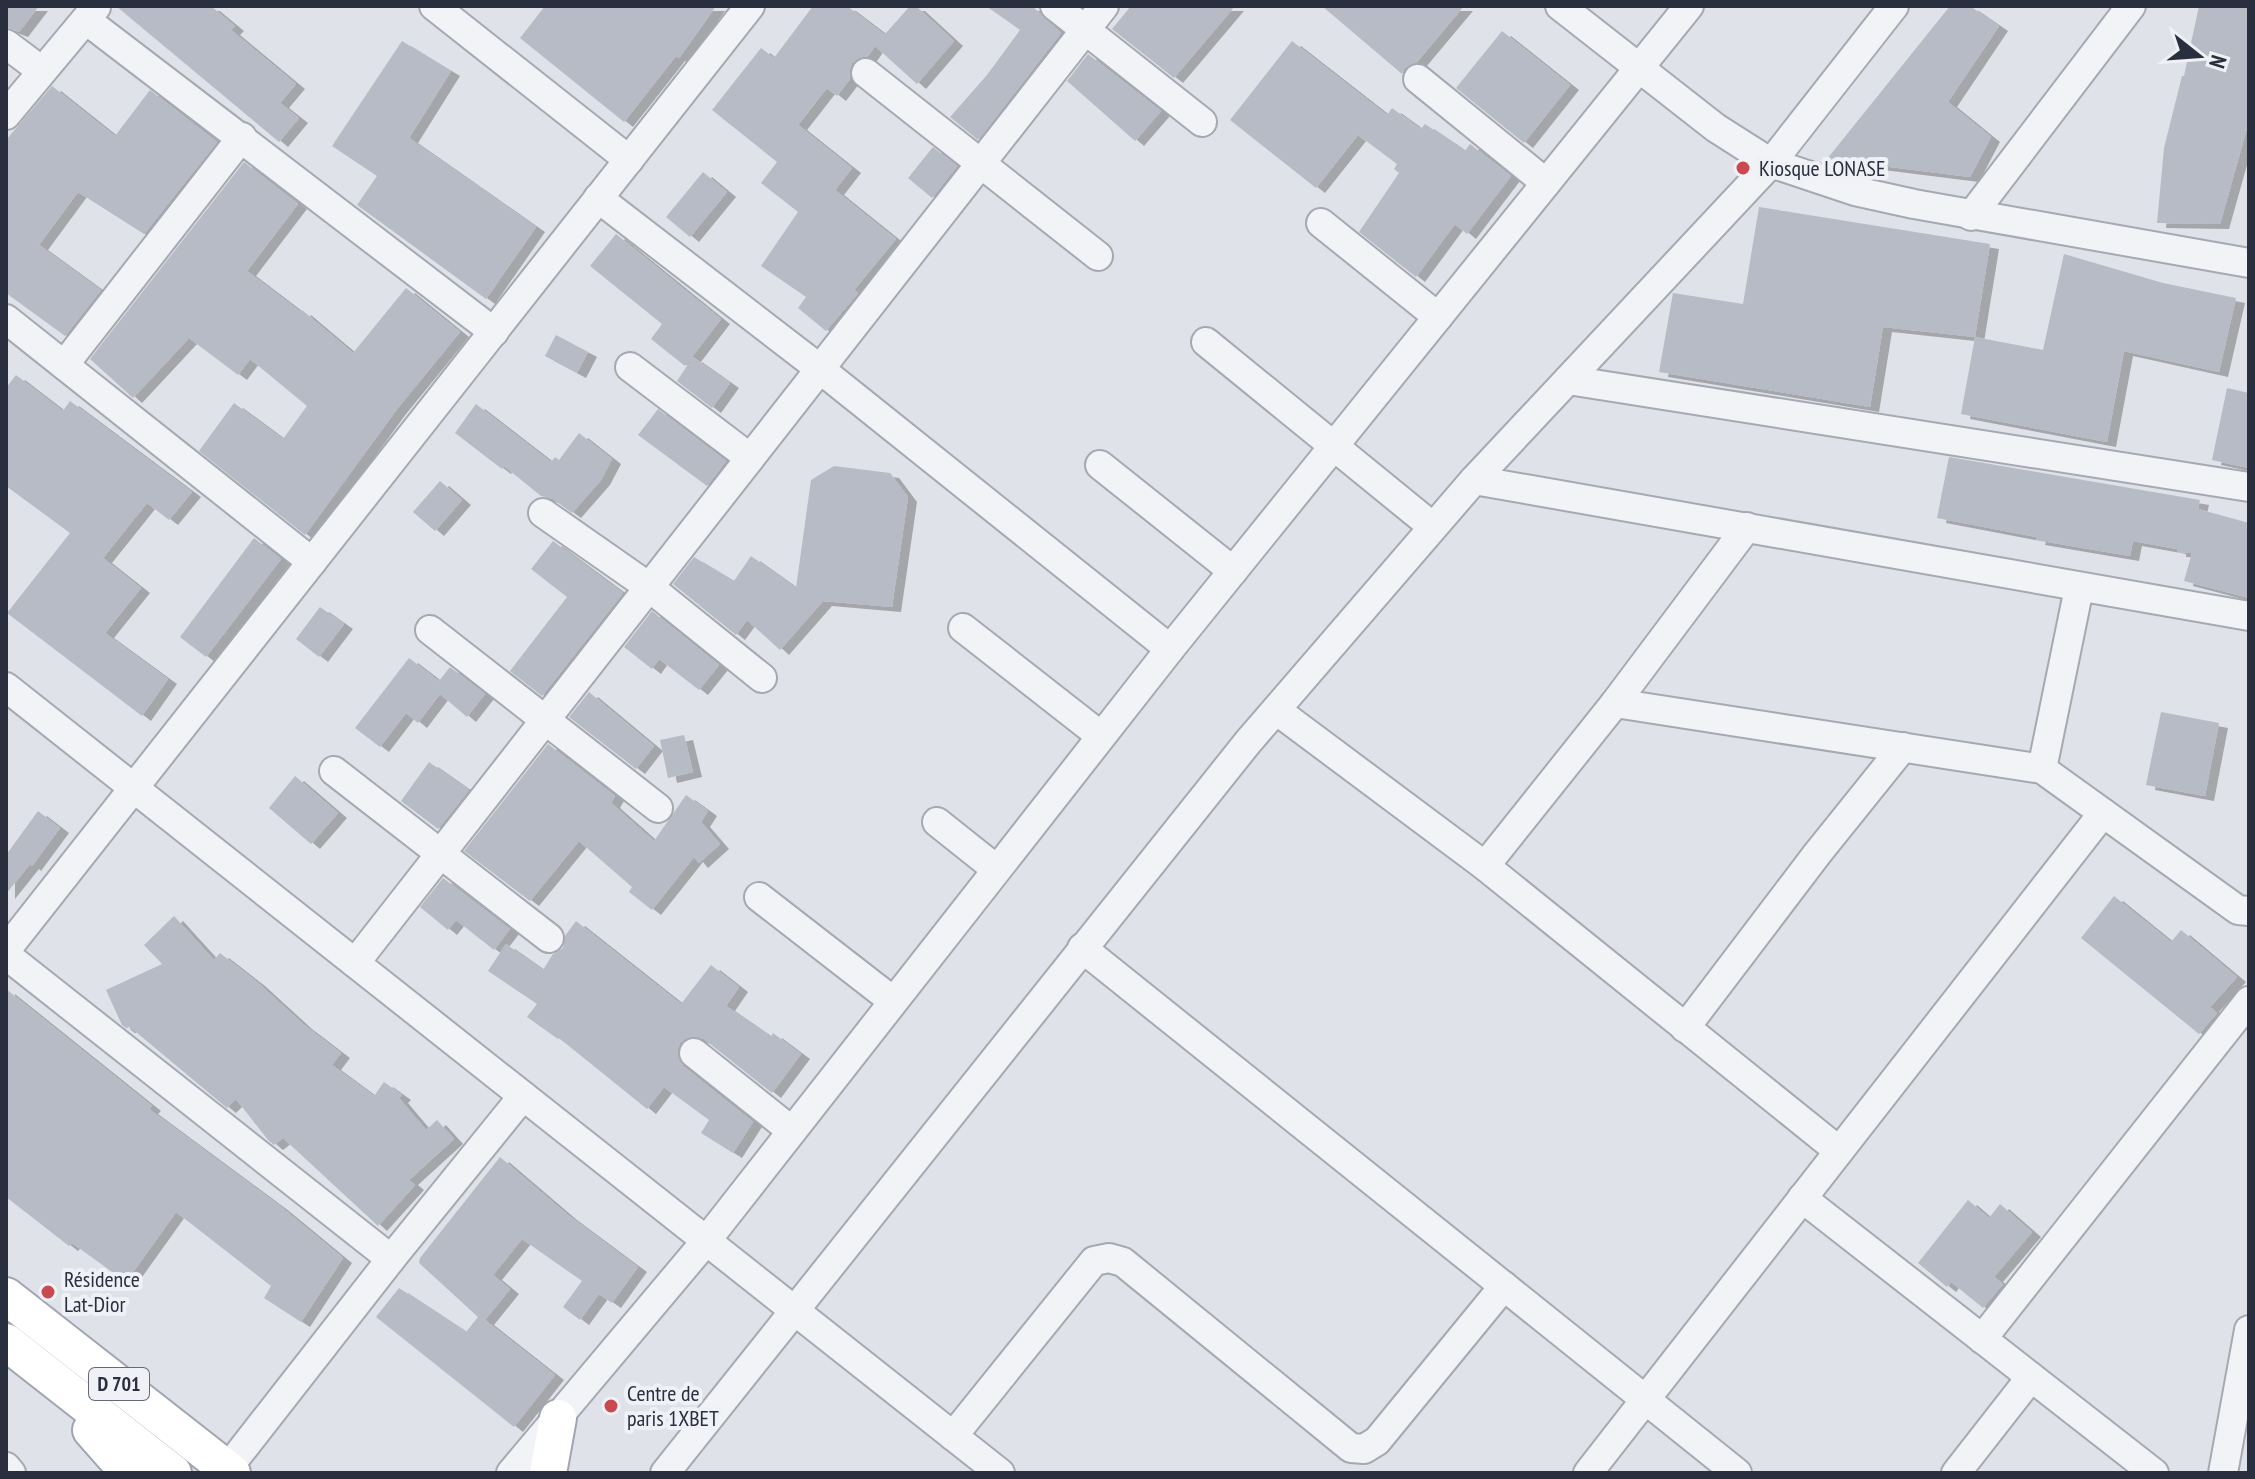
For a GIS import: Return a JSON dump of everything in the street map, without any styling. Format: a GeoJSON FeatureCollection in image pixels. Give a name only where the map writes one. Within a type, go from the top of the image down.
{"type":"FeatureCollection","features":[{"type":"Feature","properties":{"kind":"main road","name":"D 701"},"geometry":{"type":"LineString","coordinates":[[6,1296],[229,1471]]}},
{"type":"Feature","properties":{"kind":"main road"},"geometry":{"type":"LineString","coordinates":[[19,1352],[129,1473]]}},
{"type":"Feature","properties":{"kind":"main road","name":"D 701"},"geometry":{"type":"LineString","coordinates":[[19,1352],[173,1473]]}},
{"type":"Feature","properties":{"kind":"main road"},"geometry":{"type":"LineString","coordinates":[[548,1473],[558,1418]]}},
{"type":"Feature","properties":{"kind":"street"},"geometry":{"type":"LineString","coordinates":[[434,6],[629,160]]}},
{"type":"Feature","properties":{"kind":"street"},"geometry":{"type":"LineString","coordinates":[[391,1259],[6,952],[750,6]]}},
{"type":"Feature","properties":{"kind":"street"},"geometry":{"type":"LineString","coordinates":[[1055,6],[1202,122]]}},
{"type":"Feature","properties":{"kind":"street"},"geometry":{"type":"LineString","coordinates":[[355,963],[1104,6]]}},
{"type":"Feature","properties":{"kind":"street"},"geometry":{"type":"LineString","coordinates":[[1560,6],[1716,128],[1771,163],[1855,191],[1971,216],[2249,263]]}},
{"type":"Feature","properties":{"kind":"street"},"geometry":{"type":"LineString","coordinates":[[511,1473],[706,1241],[1170,649],[1689,6]]}},
{"type":"Feature","properties":{"kind":"street"},"geometry":{"type":"LineString","coordinates":[[665,1473],[1082,948],[1276,710],[1474,480],[1771,163],[1894,6]]}},
{"type":"Feature","properties":{"kind":"street"},"geometry":{"type":"LineString","coordinates":[[1971,216],[2131,6]]}},
{"type":"Feature","properties":{"kind":"street"},"geometry":{"type":"LineString","coordinates":[[6,115],[92,13],[242,137],[494,332]]}},
{"type":"Feature","properties":{"kind":"street"},"geometry":{"type":"LineString","coordinates":[[6,44],[42,71]]}},
{"type":"Feature","properties":{"kind":"street"},"geometry":{"type":"LineString","coordinates":[[866,73],[1098,256]]}},
{"type":"Feature","properties":{"kind":"street"},"geometry":{"type":"LineString","coordinates":[[1418,79],[1546,183]]}},
{"type":"Feature","properties":{"kind":"street"},"geometry":{"type":"LineString","coordinates":[[64,365],[242,137]]}},
{"type":"Feature","properties":{"kind":"street"},"geometry":{"type":"LineString","coordinates":[[598,198],[820,369],[1170,649]]}},
{"type":"Feature","properties":{"kind":"street"},"geometry":{"type":"LineString","coordinates":[[1321,223],[1438,317]]}},
{"type":"Feature","properties":{"kind":"street"},"geometry":{"type":"LineString","coordinates":[[6,319],[312,562]]}},
{"type":"Feature","properties":{"kind":"street"},"geometry":{"type":"LineString","coordinates":[[1206,342],[1433,527]]}},
{"type":"Feature","properties":{"kind":"street"},"geometry":{"type":"LineString","coordinates":[[630,367],[750,458]]}},
{"type":"Feature","properties":{"kind":"street"},"geometry":{"type":"LineString","coordinates":[[1568,380],[2249,487]]}},
{"type":"Feature","properties":{"kind":"street"},"geometry":{"type":"LineString","coordinates":[[1100,465],[1233,571]]}},
{"type":"Feature","properties":{"kind":"street"},"geometry":{"type":"LineString","coordinates":[[1474,480],[2249,616]]}},
{"type":"Feature","properties":{"kind":"street"},"geometry":{"type":"LineString","coordinates":[[543,513],[649,587],[762,678]]}},
{"type":"Feature","properties":{"kind":"street"},"geometry":{"type":"LineString","coordinates":[[1485,866],[1615,703],[1747,527]]}},
{"type":"Feature","properties":{"kind":"street"},"geometry":{"type":"LineString","coordinates":[[2042,769],[2079,588]]}},
{"type":"Feature","properties":{"kind":"street"},"geometry":{"type":"LineString","coordinates":[[963,628],[1101,736]]}},
{"type":"Feature","properties":{"kind":"street"},"geometry":{"type":"LineString","coordinates":[[430,630],[658,808]]}},
{"type":"Feature","properties":{"kind":"street"},"geometry":{"type":"LineString","coordinates":[[6,687],[1000,1473]]}},
{"type":"Feature","properties":{"kind":"street"},"geometry":{"type":"LineString","coordinates":[[1615,703],[2042,769],[2238,910],[2249,911]]}},
{"type":"Feature","properties":{"kind":"street"},"geometry":{"type":"LineString","coordinates":[[1276,710],[1485,866],[1839,1151]]}},
{"type":"Feature","properties":{"kind":"street"},"geometry":{"type":"LineString","coordinates":[[1685,1028],[1903,747]]}},
{"type":"Feature","properties":{"kind":"street"},"geometry":{"type":"LineString","coordinates":[[334,771],[549,938]]}},
{"type":"Feature","properties":{"kind":"street"},"geometry":{"type":"LineString","coordinates":[[1588,1473],[2103,813]]}},
{"type":"Feature","properties":{"kind":"street"},"geometry":{"type":"LineString","coordinates":[[937,822],[996,869]]}},
{"type":"Feature","properties":{"kind":"street"},"geometry":{"type":"LineString","coordinates":[[759,897],[893,1001]]}},
{"type":"Feature","properties":{"kind":"street"},"geometry":{"type":"LineString","coordinates":[[1082,948],[1737,1473]]}},
{"type":"Feature","properties":{"kind":"street"},"geometry":{"type":"LineString","coordinates":[[1982,1339],[2249,1001]]}},
{"type":"Feature","properties":{"kind":"street"},"geometry":{"type":"LineString","coordinates":[[694,1053],[792,1131]]}},
{"type":"Feature","properties":{"kind":"street"},"geometry":{"type":"LineString","coordinates":[[229,1471],[391,1259],[523,1096]]}},
{"type":"Feature","properties":{"kind":"street"},"geometry":{"type":"LineString","coordinates":[[1802,1198],[2154,1473]]}},
{"type":"Feature","properties":{"kind":"street"},"geometry":{"type":"LineString","coordinates":[[953,1436],[1094,1261],[1109,1258],[1123,1262],[1351,1448],[1364,1449],[1377,1441],[1504,1286]]}},
{"type":"Feature","properties":{"kind":"street"},"geometry":{"type":"LineString","coordinates":[[2223,1473],[2246,1362],[2249,1330]]}},
{"type":"Feature","properties":{"kind":"street"},"geometry":{"type":"LineString","coordinates":[[1956,1473],[2031,1377]]}},
{"type":"Feature","properties":{"kind":"street"},"geometry":{"type":"LineString","coordinates":[[6,1467],[11,1473]]}},
{"type":"Feature","properties":{"kind":"building"},"geometry":{"type":"Polygon","coordinates":[[[6,6],[39,6],[19,32],[6,27],[6,6]]]}},
{"type":"Feature","properties":{"kind":"building"},"geometry":{"type":"Polygon","coordinates":[[[116,6],[211,6],[235,26],[231,30],[296,84],[280,103],[299,118],[279,142],[116,6]]]}},
{"type":"Feature","properties":{"kind":"building"},"geometry":{"type":"Polygon","coordinates":[[[545,6],[716,6],[679,58],[676,56],[624,122],[520,38],[545,6]]]}},
{"type":"Feature","properties":{"kind":"building"},"geometry":{"type":"Polygon","coordinates":[[[813,6],[847,6],[884,34],[878,42],[910,6],[916,6],[954,41],[917,84],[875,46],[868,56],[852,63],[850,79],[837,96],[827,88],[798,125],[852,168],[835,190],[896,239],[854,290],[858,293],[826,331],[798,308],[806,297],[761,266],[798,212],[761,183],[777,162],[712,110],[761,48],[774,58],[813,6]]]}},
{"type":"Feature","properties":{"kind":"building"},"geometry":{"type":"Polygon","coordinates":[[[986,6],[1032,6],[1061,33],[978,140],[950,117],[987,75],[1020,30],[986,6]]]}},
{"type":"Feature","properties":{"kind":"building"},"geometry":{"type":"Polygon","coordinates":[[[1131,6],[1235,6],[1174,78],[1112,29],[1131,6]]]}},
{"type":"Feature","properties":{"kind":"building"},"geometry":{"type":"Polygon","coordinates":[[[1322,6],[1464,6],[1417,62],[1405,68],[1402,74],[1322,6]]]}},
{"type":"Feature","properties":{"kind":"building"},"geometry":{"type":"Polygon","coordinates":[[[1950,6],[1970,6],[1999,26],[1948,102],[1991,137],[1970,177],[1827,159],[1950,6]]]}},
{"type":"Feature","properties":{"kind":"building"},"geometry":{"type":"Polygon","coordinates":[[[2199,6],[2249,6],[2249,121],[2220,224],[2157,223],[2164,148],[2199,6]]]}},
{"type":"Feature","properties":{"kind":"building"},"geometry":{"type":"Polygon","coordinates":[[[1502,31],[1570,85],[1524,143],[1456,88],[1502,31]]]}},
{"type":"Feature","properties":{"kind":"building"},"geometry":{"type":"Polygon","coordinates":[[[402,41],[451,71],[409,138],[536,227],[486,299],[357,205],[377,176],[332,146],[402,41]]]}},
{"type":"Feature","properties":{"kind":"building"},"geometry":{"type":"Polygon","coordinates":[[[1292,41],[1387,115],[1392,108],[1421,129],[1425,124],[1465,151],[1470,144],[1511,176],[1467,234],[1455,224],[1416,277],[1359,232],[1399,173],[1394,169],[1397,164],[1358,135],[1316,188],[1230,120],[1292,41]]]}},
{"type":"Feature","properties":{"kind":"building"},"geometry":{"type":"Polygon","coordinates":[[[1088,54],[1161,111],[1135,141],[1067,81],[1088,54]]]}},
{"type":"Feature","properties":{"kind":"building"},"geometry":{"type":"Polygon","coordinates":[[[52,86],[115,136],[150,90],[217,142],[144,234],[78,192],[39,245],[101,290],[65,336],[6,293],[6,140],[52,86]]]}},
{"type":"Feature","properties":{"kind":"building"},"geometry":{"type":"Polygon","coordinates":[[[933,147],[957,166],[932,198],[908,178],[933,147]]]}},
{"type":"Feature","properties":{"kind":"building"},"geometry":{"type":"Polygon","coordinates":[[[244,162],[298,204],[247,271],[302,310],[353,353],[406,288],[460,332],[397,409],[305,535],[199,451],[234,403],[283,439],[307,406],[250,359],[238,375],[189,338],[133,398],[90,359],[244,162]]]}},
{"type":"Feature","properties":{"kind":"building"},"geometry":{"type":"Polygon","coordinates":[[[703,172],[727,192],[690,237],[666,217],[703,172]]]}},
{"type":"Feature","properties":{"kind":"building"},"geometry":{"type":"Polygon","coordinates":[[[1759,207],[1990,244],[1975,337],[1883,327],[1870,407],[1659,372],[1673,293],[1743,304],[1759,207]]]}},
{"type":"Feature","properties":{"kind":"building"},"geometry":{"type":"Polygon","coordinates":[[[616,234],[721,319],[685,366],[651,339],[662,324],[590,266],[616,234]]]}},
{"type":"Feature","properties":{"kind":"building"},"geometry":{"type":"Polygon","coordinates":[[[2064,254],[2163,283],[2236,298],[2219,372],[2124,351],[2107,442],[1961,414],[1975,337],[2043,350],[2064,254]]]}},
{"type":"Feature","properties":{"kind":"building"},"geometry":{"type":"Polygon","coordinates":[[[556,335],[588,352],[577,373],[545,356],[556,335]]]}},
{"type":"Feature","properties":{"kind":"building"},"geometry":{"type":"Polygon","coordinates":[[[693,357],[730,383],[712,408],[677,381],[693,357]]]}},
{"type":"Feature","properties":{"kind":"building"},"geometry":{"type":"Polygon","coordinates":[[[16,375],[63,411],[70,401],[192,492],[169,520],[147,503],[103,558],[141,588],[105,633],[168,679],[142,716],[7,613],[70,533],[6,486],[6,388],[16,375]]]}},
{"type":"Feature","properties":{"kind":"building"},"geometry":{"type":"Polygon","coordinates":[[[2227,388],[2249,393],[2249,468],[2212,460],[2227,388]]]}},
{"type":"Feature","properties":{"kind":"building"},"geometry":{"type":"Polygon","coordinates":[[[476,404],[551,462],[555,457],[559,460],[579,433],[612,459],[601,480],[572,513],[553,499],[541,496],[455,433],[476,404]]]}},
{"type":"Feature","properties":{"kind":"building"},"geometry":{"type":"Polygon","coordinates":[[[658,409],[726,461],[707,486],[638,435],[658,409]]]}},
{"type":"Feature","properties":{"kind":"building"},"geometry":{"type":"Polygon","coordinates":[[[1949,457],[2200,500],[2198,509],[2249,523],[2249,598],[2184,581],[2192,553],[2177,552],[2177,549],[2133,541],[2130,556],[2036,540],[2037,537],[1937,518],[1949,457]]]}},
{"type":"Feature","properties":{"kind":"building"},"geometry":{"type":"Polygon","coordinates":[[[834,466],[890,473],[908,497],[892,607],[823,601],[780,650],[747,620],[736,635],[673,584],[694,557],[734,581],[751,556],[796,588],[811,480],[834,466]]]}},
{"type":"Feature","properties":{"kind":"building"},"geometry":{"type":"Polygon","coordinates":[[[440,481],[462,500],[435,531],[413,512],[440,481]]]}},
{"type":"Feature","properties":{"kind":"building"},"geometry":{"type":"Polygon","coordinates":[[[254,538],[281,559],[206,657],[180,637],[254,538]]]}},
{"type":"Feature","properties":{"kind":"building"},"geometry":{"type":"Polygon","coordinates":[[[553,541],[623,593],[542,696],[510,671],[567,597],[531,569],[553,541]]]}},
{"type":"Feature","properties":{"kind":"building"},"geometry":{"type":"Polygon","coordinates":[[[320,607],[344,624],[319,657],[296,639],[320,607]]]}},
{"type":"Feature","properties":{"kind":"building"},"geometry":{"type":"Polygon","coordinates":[[[652,611],[719,665],[699,690],[659,659],[652,669],[624,647],[652,611]]]}},
{"type":"Feature","properties":{"kind":"building"},"geometry":{"type":"Polygon","coordinates":[[[409,658],[439,681],[450,667],[485,694],[467,717],[440,694],[418,723],[406,713],[380,747],[355,728],[409,658]]]}},
{"type":"Feature","properties":{"kind":"building"},"geometry":{"type":"Polygon","coordinates":[[[589,692],[654,746],[636,769],[569,717],[589,692]]]}},
{"type":"Feature","properties":{"kind":"building"},"geometry":{"type":"Polygon","coordinates":[[[2161,712],[2219,723],[2205,796],[2146,785],[2161,712]]]}},
{"type":"Feature","properties":{"kind":"building"},"geometry":{"type":"Polygon","coordinates":[[[684,735],[693,772],[668,778],[660,740],[684,735]]]}},
{"type":"Feature","properties":{"kind":"building"},"geometry":{"type":"Polygon","coordinates":[[[548,744],[615,796],[611,803],[654,841],[686,795],[708,811],[701,822],[720,844],[699,863],[694,857],[652,910],[629,892],[632,887],[579,841],[530,901],[464,851],[548,744]]]}},
{"type":"Feature","properties":{"kind":"building"},"geometry":{"type":"Polygon","coordinates":[[[429,762],[469,790],[438,829],[401,801],[429,762]]]}},
{"type":"Feature","properties":{"kind":"building"},"geometry":{"type":"Polygon","coordinates":[[[295,776],[338,813],[311,844],[269,808],[295,776]]]}},
{"type":"Feature","properties":{"kind":"building"},"geometry":{"type":"Polygon","coordinates":[[[38,811],[60,828],[6,894],[6,855],[38,811]]]}},
{"type":"Feature","properties":{"kind":"building"},"geometry":{"type":"Polygon","coordinates":[[[443,878],[510,929],[494,950],[456,920],[448,930],[420,907],[443,878]]]}},
{"type":"Feature","properties":{"kind":"building"},"geometry":{"type":"Polygon","coordinates":[[[2114,896],[2171,942],[2181,930],[2237,977],[2210,1007],[2217,1013],[2199,1034],[2081,938],[2114,896]]]}},
{"type":"Feature","properties":{"kind":"building"},"geometry":{"type":"Polygon","coordinates":[[[174,916],[214,960],[220,953],[341,1053],[332,1065],[374,1096],[384,1082],[402,1095],[399,1098],[426,1130],[437,1120],[454,1139],[409,1180],[415,1185],[378,1226],[283,1138],[274,1145],[268,1140],[236,1099],[227,1108],[130,1027],[122,1025],[106,990],[162,964],[144,945],[174,916]]]}},
{"type":"Feature","properties":{"kind":"building"},"geometry":{"type":"Polygon","coordinates":[[[576,921],[681,1004],[711,965],[739,987],[726,1006],[771,1037],[773,1033],[801,1054],[772,1093],[704,1039],[689,1037],[680,1043],[677,1051],[683,1066],[753,1122],[733,1153],[701,1133],[709,1120],[664,1087],[647,1109],[559,1038],[527,1017],[537,1004],[488,971],[506,944],[543,970],[553,954],[563,948],[565,936],[576,921]]]}},
{"type":"Feature","properties":{"kind":"building"},"geometry":{"type":"Polygon","coordinates":[[[6,989],[152,1106],[149,1109],[280,1206],[343,1258],[301,1322],[264,1298],[271,1286],[176,1212],[126,1282],[72,1243],[69,1246],[6,1197],[6,989]]]}},
{"type":"Feature","properties":{"kind":"building"},"geometry":{"type":"Polygon","coordinates":[[[500,1157],[568,1215],[638,1267],[612,1303],[599,1294],[580,1320],[563,1307],[582,1281],[522,1239],[493,1275],[510,1289],[485,1320],[555,1375],[514,1427],[376,1317],[399,1288],[466,1332],[478,1317],[419,1263],[500,1157]]]}},
{"type":"Feature","properties":{"kind":"building"},"geometry":{"type":"Polygon","coordinates":[[[1968,1200],[1989,1218],[2000,1204],[2032,1232],[1994,1277],[2003,1284],[1983,1308],[1951,1282],[1947,1287],[1918,1263],[1968,1200]]]}},
{"type":"Feature","properties":{"kind":"place","name":"Kiosque LONASE"},"geometry":{"type":"Point","coordinates":[1743,168]}},
{"type":"Feature","properties":{"kind":"place","name":"Résidence Lat-Dior"},"geometry":{"type":"Point","coordinates":[48,1292]}},
{"type":"Feature","properties":{"kind":"place","name":"Centre de paris 1XBET"},"geometry":{"type":"Point","coordinates":[611,1406]}}]}
